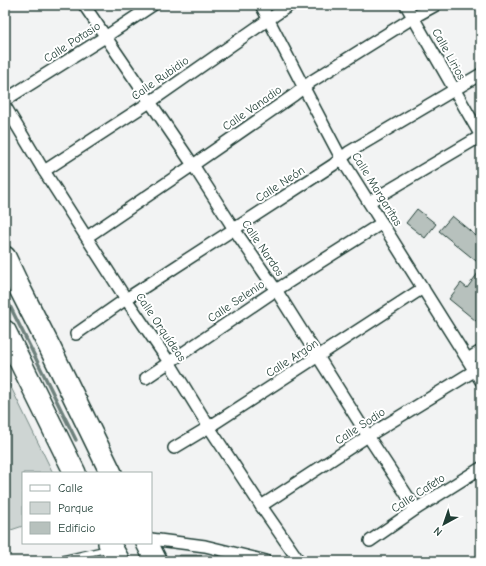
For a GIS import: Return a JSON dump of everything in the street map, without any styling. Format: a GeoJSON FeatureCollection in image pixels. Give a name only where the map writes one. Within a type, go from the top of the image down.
{"type":"FeatureCollection","features":[{"type":"Feature","properties":{"kind":"highway"},"geometry":{"type":"LineString","coordinates":[[5,257],[111,472]]}},
{"type":"Feature","properties":{"kind":"highway"},"geometry":{"type":"LineString","coordinates":[[5,330],[75,472]]}},
{"type":"Feature","properties":{"kind":"highway"},"geometry":{"type":"LineString","coordinates":[[148,544],[156,561]]}},
{"type":"Feature","properties":{"kind":"street","name":"Calle Nardos"},"geometry":{"type":"LineString","coordinates":[[84,5],[276,290],[317,357],[416,509]]}},
{"type":"Feature","properties":{"kind":"street","name":"Calle Potasio"},"geometry":{"type":"LineString","coordinates":[[5,100],[153,5]]}},
{"type":"Feature","properties":{"kind":"street","name":"Calle Margaritas"},"geometry":{"type":"LineString","coordinates":[[261,5],[341,158],[481,381]]}},
{"type":"Feature","properties":{"kind":"street","name":"Calle Rubidio"},"geometry":{"type":"LineString","coordinates":[[44,171],[150,102],[290,5]]}},
{"type":"Feature","properties":{"kind":"street","name":"Calle Lirios"},"geometry":{"type":"LineString","coordinates":[[406,5],[481,136]]}},
{"type":"Feature","properties":{"kind":"street","name":"Calle Vanadio"},"geometry":{"type":"LineString","coordinates":[[87,237],[312,82],[436,5]]}},
{"type":"Feature","properties":{"kind":"street","name":"Calle Neón"},"geometry":{"type":"LineString","coordinates":[[76,334],[126,299],[333,165],[349,152],[481,74]]}},
{"type":"Feature","properties":{"kind":"street","name":"Calle Orquídeas"},"geometry":{"type":"LineString","coordinates":[[5,106],[44,171],[126,299],[169,362],[209,427],[261,506],[299,561]]}},
{"type":"Feature","properties":{"kind":"street"},"geometry":{"type":"LineString","coordinates":[[370,202],[481,136]]}},
{"type":"Feature","properties":{"kind":"street","name":"Calle Selenio"},"geometry":{"type":"LineString","coordinates":[[146,378],[276,290],[382,222]]}},
{"type":"Feature","properties":{"kind":"street","name":"Calle Argón"},"geometry":{"type":"LineString","coordinates":[[174,448],[209,427],[423,288]]}},
{"type":"Feature","properties":{"kind":"street"},"geometry":{"type":"LineString","coordinates":[[468,359],[481,351]]}},
{"type":"Feature","properties":{"kind":"street","name":"Calle Sodio"},"geometry":{"type":"LineString","coordinates":[[261,506],[368,436],[474,370]]}},
{"type":"Feature","properties":{"kind":"street","name":"Calle Cafeto"},"geometry":{"type":"LineString","coordinates":[[370,541],[416,509],[481,468]]}},
{"type":"Feature","properties":{"kind":"street"},"geometry":{"type":"LineString","coordinates":[[152,539],[205,546],[266,561]]}},
{"type":"Feature","properties":{"kind":"lane"},"geometry":{"type":"LineString","coordinates":[[54,561],[113,551]]}},
{"type":"Feature","properties":{"kind":"green space"},"geometry":{"type":"Polygon","coordinates":[[[5,375],[53,472],[22,472],[22,526],[5,532],[5,375]]]}},
{"type":"Feature","properties":{"kind":"shaded area"},"geometry":{"type":"Polygon","coordinates":[[[180,555],[206,555],[229,561],[173,561],[180,555]]]}},
{"type":"Feature","properties":{"kind":"building"},"geometry":{"type":"Polygon","coordinates":[[[417,209],[436,224],[425,238],[406,223],[417,209]]]}},
{"type":"Feature","properties":{"kind":"building"},"geometry":{"type":"Polygon","coordinates":[[[452,216],[481,240],[481,265],[439,231],[452,216]]]}},
{"type":"Feature","properties":{"kind":"building"},"geometry":{"type":"Polygon","coordinates":[[[481,269],[481,325],[449,299],[461,283],[467,288],[481,269]]]}},
{"type":"Feature","properties":{"kind":"waterway"},"geometry":{"type":"LineString","coordinates":[[5,296],[76,440]]}}]}
